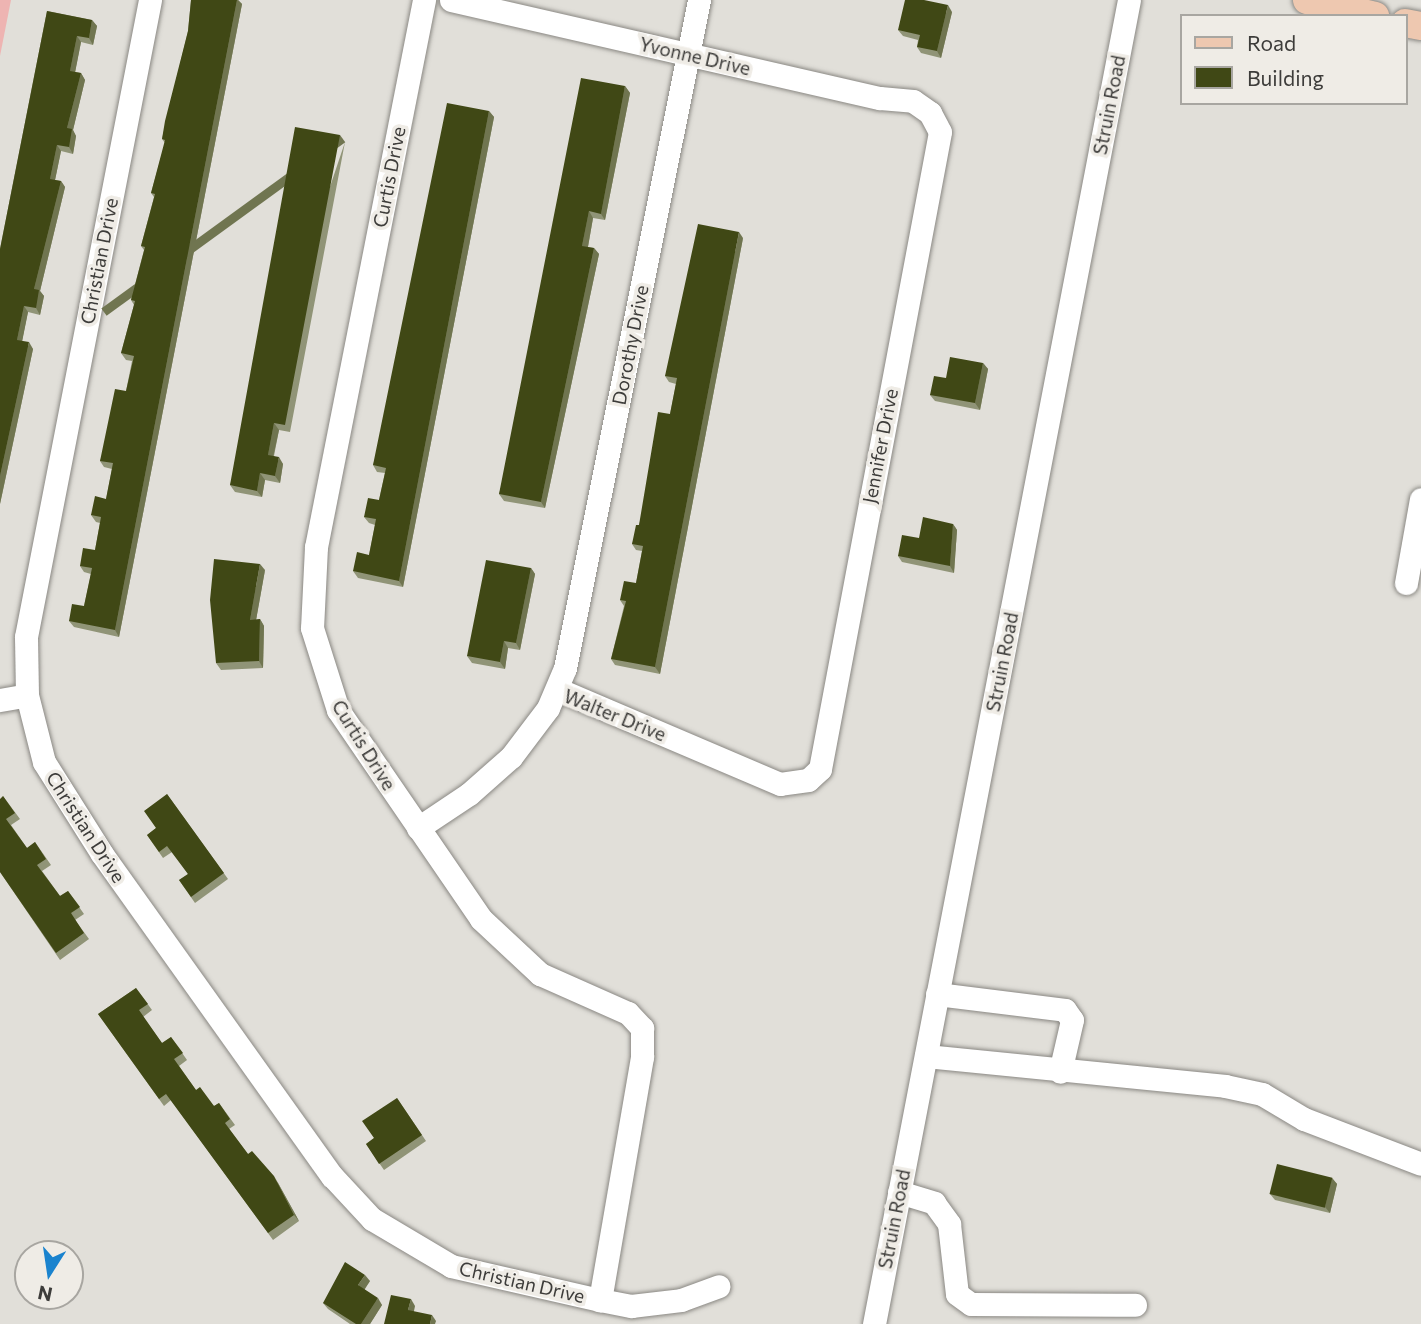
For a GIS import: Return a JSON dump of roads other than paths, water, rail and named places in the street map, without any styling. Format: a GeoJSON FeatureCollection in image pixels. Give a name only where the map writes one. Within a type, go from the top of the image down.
{"type":"FeatureCollection","features":[{"type":"Feature","properties":{"kind":"main road"},"geometry":{"type":"LineString","coordinates":[[1307,0],[1366,14]]}},
{"type":"Feature","properties":{"kind":"street","name":"Christian Drive"},"geometry":{"type":"LineString","coordinates":[[150,0],[31,607],[24,663],[27,695],[44,761],[85,829],[351,1199],[396,1237],[451,1266],[600,1300],[643,1304],[681,1300],[719,1286]]}},
{"type":"Feature","properties":{"kind":"street","name":"Curtis Drive"},"geometry":{"type":"LineString","coordinates":[[424,0],[316,547],[310,597],[315,647],[338,710],[481,919],[511,951],[565,988],[628,1013],[642,1028],[642,1057],[600,1300]]}},
{"type":"Feature","properties":{"kind":"street","name":"Yvonne Drive"},"geometry":{"type":"LineString","coordinates":[[451,0],[880,98],[913,101],[934,117]]}},
{"type":"Feature","properties":{"kind":"street","name":"Dorothy Drive"},"geometry":{"type":"LineString","coordinates":[[557,689],[571,648],[698,0]]}},
{"type":"Feature","properties":{"kind":"street","name":"Struin Road"},"geometry":{"type":"LineString","coordinates":[[874,1324],[1129,0]]}},
{"type":"Feature","properties":{"kind":"street","name":"Jennifer Drive"},"geometry":{"type":"LineString","coordinates":[[816,773],[825,757],[828,717],[939,148],[934,117]]}},
{"type":"Feature","properties":{"kind":"street"},"geometry":{"type":"LineString","coordinates":[[1406,583],[1421,499]]}},
{"type":"Feature","properties":{"kind":"street","name":"Walter Drive"},"geometry":{"type":"LineString","coordinates":[[418,828],[469,794],[511,757],[537,726],[557,689],[780,784],[795,785],[816,773]]}},
{"type":"Feature","properties":{"kind":"street"},"geometry":{"type":"LineString","coordinates":[[0,700],[27,695]]}},
{"type":"Feature","properties":{"kind":"street"},"geometry":{"type":"LineString","coordinates":[[937,994],[1065,1010],[1072,1020],[1060,1072]]}},
{"type":"Feature","properties":{"kind":"street"},"geometry":{"type":"LineString","coordinates":[[926,1056],[1060,1072],[1225,1086],[1262,1094],[1304,1119],[1421,1164]]}},
{"type":"Feature","properties":{"kind":"street"},"geometry":{"type":"LineString","coordinates":[[900,1192],[934,1203],[949,1224],[957,1294],[971,1304],[1135,1305]]}}]}
